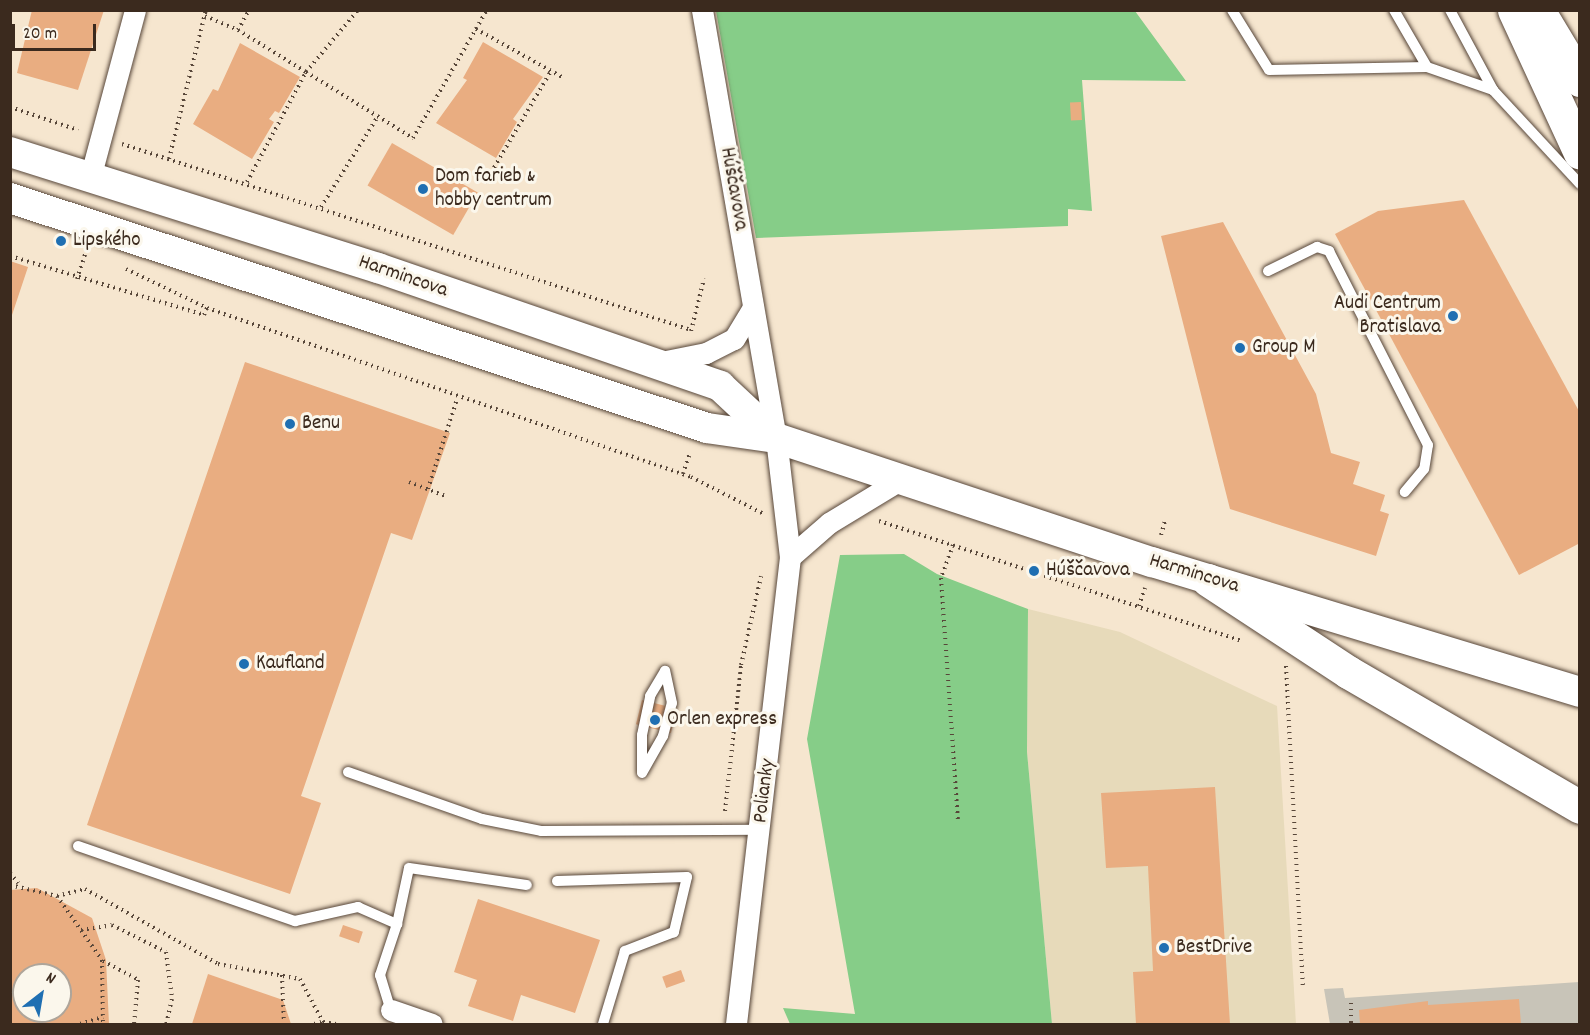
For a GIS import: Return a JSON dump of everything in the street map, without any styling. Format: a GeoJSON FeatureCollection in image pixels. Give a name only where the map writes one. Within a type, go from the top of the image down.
{"type":"FeatureCollection","features":[{"type":"Feature","properties":{"kind":"highway"},"geometry":{"type":"LineString","coordinates":[[1514,10],[1580,153]]}},
{"type":"Feature","properties":{"kind":"highway"},"geometry":{"type":"LineString","coordinates":[[1538,10],[1580,80]]}},
{"type":"Feature","properties":{"kind":"highway"},"geometry":{"type":"LineString","coordinates":[[1209,580],[1348,672],[1580,807]]}},
{"type":"Feature","properties":{"kind":"street"},"geometry":{"type":"LineString","coordinates":[[90,178],[135,10]]}},
{"type":"Feature","properties":{"kind":"street","name":"Húščavova"},"geometry":{"type":"LineString","coordinates":[[702,10],[776,438]]}},
{"type":"Feature","properties":{"kind":"street","name":"Harmincova"},"geometry":{"type":"LineString","coordinates":[[10,152],[378,268],[720,386],[776,438]]}},
{"type":"Feature","properties":{"kind":"street","name":"Harmincova"},"geometry":{"type":"LineString","coordinates":[[10,198],[707,428],[776,438],[898,481],[1209,580],[1580,692]]}},
{"type":"Feature","properties":{"kind":"street"},"geometry":{"type":"LineString","coordinates":[[653,364],[706,353],[734,339],[753,307]]}},
{"type":"Feature","properties":{"kind":"street","name":"Polianky"},"geometry":{"type":"LineString","coordinates":[[736,1024],[790,557],[776,438]]}},
{"type":"Feature","properties":{"kind":"street"},"geometry":{"type":"LineString","coordinates":[[790,557],[829,523],[898,481]]}},
{"type":"Feature","properties":{"kind":"street"},"geometry":{"type":"LineString","coordinates":[[391,1010],[432,1024]]}},
{"type":"Feature","properties":{"kind":"lane"},"geometry":{"type":"LineString","coordinates":[[1232,10],[1269,70],[1427,67],[1493,90]]}},
{"type":"Feature","properties":{"kind":"lane"},"geometry":{"type":"LineString","coordinates":[[1394,10],[1427,67]]}},
{"type":"Feature","properties":{"kind":"lane"},"geometry":{"type":"LineString","coordinates":[[1450,10],[1493,90],[1580,184]]}},
{"type":"Feature","properties":{"kind":"lane"},"geometry":{"type":"LineString","coordinates":[[1268,271],[1317,247],[1329,251],[1428,445],[1424,469],[1405,492]]}},
{"type":"Feature","properties":{"kind":"lane"},"geometry":{"type":"LineString","coordinates":[[665,671],[672,703],[663,736],[642,773],[642,735],[650,696],[665,671]]}},
{"type":"Feature","properties":{"kind":"lane"},"geometry":{"type":"LineString","coordinates":[[348,772],[482,819],[541,831],[760,830]]}},
{"type":"Feature","properties":{"kind":"lane"},"geometry":{"type":"LineString","coordinates":[[78,846],[295,921],[358,907],[397,924]]}},
{"type":"Feature","properties":{"kind":"lane"},"geometry":{"type":"LineString","coordinates":[[391,1010],[380,975],[397,924],[409,868],[526,885]]}},
{"type":"Feature","properties":{"kind":"lane"},"geometry":{"type":"LineString","coordinates":[[557,881],[687,877],[674,932],[625,951],[603,1024]]}},
{"type":"Feature","properties":{"kind":"path"},"geometry":{"type":"LineString","coordinates":[[238,30],[249,10]]}},
{"type":"Feature","properties":{"kind":"path"},"geometry":{"type":"LineString","coordinates":[[247,182],[306,72],[358,10]]}},
{"type":"Feature","properties":{"kind":"path"},"geometry":{"type":"LineString","coordinates":[[169,159],[205,13],[238,30],[413,138],[487,10]]}},
{"type":"Feature","properties":{"kind":"path"},"geometry":{"type":"LineString","coordinates":[[476,28],[561,77]]}},
{"type":"Feature","properties":{"kind":"path"},"geometry":{"type":"LineString","coordinates":[[484,183],[551,71]]}},
{"type":"Feature","properties":{"kind":"path"},"geometry":{"type":"LineString","coordinates":[[10,107],[247,182],[691,330],[706,353]]}},
{"type":"Feature","properties":{"kind":"path"},"geometry":{"type":"LineString","coordinates":[[321,207],[378,116]]}},
{"type":"Feature","properties":{"kind":"path"},"geometry":{"type":"LineString","coordinates":[[77,279],[86,250],[96,255]]}},
{"type":"Feature","properties":{"kind":"path"},"geometry":{"type":"LineString","coordinates":[[10,256],[77,279],[204,315],[207,308]]}},
{"type":"Feature","properties":{"kind":"path"},"geometry":{"type":"LineString","coordinates":[[116,265],[207,308],[457,399],[691,477],[758,513],[786,512]]}},
{"type":"Feature","properties":{"kind":"path"},"geometry":{"type":"LineString","coordinates":[[691,330],[704,279]]}},
{"type":"Feature","properties":{"kind":"path"},"geometry":{"type":"LineString","coordinates":[[428,489],[457,399]]}},
{"type":"Feature","properties":{"kind":"path"},"geometry":{"type":"LineString","coordinates":[[409,482],[446,495]]}},
{"type":"Feature","properties":{"kind":"path"},"geometry":{"type":"LineString","coordinates":[[758,513],[760,522]]}},
{"type":"Feature","properties":{"kind":"path"},"geometry":{"type":"LineString","coordinates":[[867,524],[877,521],[1247,644]]}},
{"type":"Feature","properties":{"kind":"path"},"geometry":{"type":"LineString","coordinates":[[952,545],[941,578],[958,820]]}},
{"type":"Feature","properties":{"kind":"path"},"geometry":{"type":"LineString","coordinates":[[722,830],[741,665],[761,572]]}},
{"type":"Feature","properties":{"kind":"path"},"geometry":{"type":"LineString","coordinates":[[1276,657],[1285,662],[1303,989]]}},
{"type":"Feature","properties":{"kind":"path"},"geometry":{"type":"LineString","coordinates":[[10,873],[18,883]]}},
{"type":"Feature","properties":{"kind":"path"},"geometry":{"type":"LineString","coordinates":[[10,885],[18,883],[57,896],[85,889],[218,964],[300,979],[323,1022]]}},
{"type":"Feature","properties":{"kind":"path"},"geometry":{"type":"LineString","coordinates":[[57,896],[102,960],[138,980],[134,1024]]}},
{"type":"Feature","properties":{"kind":"path"},"geometry":{"type":"LineString","coordinates":[[81,930],[112,926],[166,952],[172,999],[166,1024]]}},
{"type":"Feature","properties":{"kind":"path"},"geometry":{"type":"LineString","coordinates":[[102,960],[103,1024]]}},
{"type":"Feature","properties":{"kind":"path"},"geometry":{"type":"LineString","coordinates":[[282,975],[285,1024]]}},
{"type":"Feature","properties":{"kind":"path"},"geometry":{"type":"LineString","coordinates":[[1351,1003],[1351,1024]]}},
{"type":"Feature","properties":{"kind":"path"},"geometry":{"type":"LineString","coordinates":[[80,1024],[103,1017]]}},
{"type":"Feature","properties":{"kind":"path"},"geometry":{"type":"LineString","coordinates":[[314,1024],[323,1022],[336,1024]]}},
{"type":"Feature","properties":{"kind":"shaded area"},"geometry":{"type":"Polygon","coordinates":[[[1028,609],[1120,632],[1277,706],[1296,1024],[1052,1024],[1027,752],[1028,609]]]}},
{"type":"Feature","properties":{"kind":"shaded area"},"geometry":{"type":"Polygon","coordinates":[[[1579,982],[1579,1024],[1330,1024],[1324,989],[1343,988],[1345,998],[1579,982]]]}},
{"type":"Feature","properties":{"kind":"green space"},"geometry":{"type":"Polygon","coordinates":[[[716,11],[1135,11],[1186,81],[1082,80],[1092,211],[1068,209],[1068,226],[756,238],[716,11]]]}},
{"type":"Feature","properties":{"kind":"green space"},"geometry":{"type":"Polygon","coordinates":[[[904,554],[937,574],[1028,609],[1027,752],[1052,1024],[790,1024],[783,1008],[855,1014],[807,739],[840,555],[904,554]]]}},
{"type":"Feature","properties":{"kind":"building"},"geometry":{"type":"Polygon","coordinates":[[[32,10],[104,10],[78,90],[17,73],[32,10]]]}},
{"type":"Feature","properties":{"kind":"building"},"geometry":{"type":"Polygon","coordinates":[[[483,42],[543,77],[513,119],[517,122],[496,158],[436,123],[467,80],[463,78],[483,42]]]}},
{"type":"Feature","properties":{"kind":"building"},"geometry":{"type":"Polygon","coordinates":[[[240,43],[300,77],[279,113],[275,111],[269,119],[274,122],[252,159],[193,124],[213,89],[218,91],[240,43]]]}},
{"type":"Feature","properties":{"kind":"building"},"geometry":{"type":"Polygon","coordinates":[[[1081,102],[1082,120],[1071,121],[1070,103],[1081,102]]]}},
{"type":"Feature","properties":{"kind":"building","name":"Dom farieb & hobby centrum"},"geometry":{"type":"Polygon","coordinates":[[[392,143],[478,192],[453,235],[368,185],[392,143]]]}},
{"type":"Feature","properties":{"kind":"building","name":"Audi Centrum Bratislava"},"geometry":{"type":"Polygon","coordinates":[[[1464,200],[1580,413],[1580,543],[1519,575],[1335,234],[1378,211],[1464,200]]]}},
{"type":"Feature","properties":{"kind":"building","name":"Group M"},"geometry":{"type":"Polygon","coordinates":[[[1223,222],[1316,394],[1331,453],[1360,462],[1353,484],[1385,495],[1380,511],[1389,514],[1376,556],[1230,509],[1161,236],[1223,222]]]}},
{"type":"Feature","properties":{"kind":"building"},"geometry":{"type":"Polygon","coordinates":[[[10,261],[28,267],[11,318],[10,318],[10,261]]]}},
{"type":"Feature","properties":{"kind":"building","name":"Kaufland"},"geometry":{"type":"Polygon","coordinates":[[[245,362],[450,433],[412,540],[391,533],[301,796],[321,803],[290,894],[87,825],[245,362]]]}},
{"type":"Feature","properties":{"kind":"building"},"geometry":{"type":"Polygon","coordinates":[[[642,700],[677,709],[671,733],[636,724],[642,700]]]}},
{"type":"Feature","properties":{"kind":"building"},"geometry":{"type":"Polygon","coordinates":[[[1215,787],[1230,1024],[1136,1024],[1133,972],[1153,971],[1148,866],[1106,868],[1101,793],[1215,787]]]}},
{"type":"Feature","properties":{"kind":"building"},"geometry":{"type":"Polygon","coordinates":[[[37,888],[92,918],[106,960],[109,1024],[10,1024],[10,890],[37,888]]]}},
{"type":"Feature","properties":{"kind":"building"},"geometry":{"type":"Polygon","coordinates":[[[478,899],[600,940],[575,1013],[521,995],[513,1021],[468,1006],[477,980],[454,972],[478,899]]]}},
{"type":"Feature","properties":{"kind":"building"},"geometry":{"type":"Polygon","coordinates":[[[343,925],[363,932],[359,943],[339,936],[343,925]]]}},
{"type":"Feature","properties":{"kind":"building"},"geometry":{"type":"Polygon","coordinates":[[[681,970],[685,981],[666,988],[662,977],[681,970]]]}},
{"type":"Feature","properties":{"kind":"building"},"geometry":{"type":"Polygon","coordinates":[[[208,974],[283,1000],[291,1024],[192,1024],[208,974]]]}},
{"type":"Feature","properties":{"kind":"building"},"geometry":{"type":"Polygon","coordinates":[[[1519,999],[1521,1024],[1360,1024],[1359,1010],[1428,1001],[1428,1005],[1519,999]]]}},
{"type":"Feature","properties":{"kind":"place","name":"Dom farieb & hobby centrum"},"geometry":{"type":"Point","coordinates":[423,189]}},
{"type":"Feature","properties":{"kind":"place","name":"Lipského"},"geometry":{"type":"Point","coordinates":[61,241]}},
{"type":"Feature","properties":{"kind":"place","name":"Audi Centrum Bratislava"},"geometry":{"type":"Point","coordinates":[1453,316]}},
{"type":"Feature","properties":{"kind":"place","name":"Group M"},"geometry":{"type":"Point","coordinates":[1240,348]}},
{"type":"Feature","properties":{"kind":"place","name":"Benu"},"geometry":{"type":"Point","coordinates":[290,424]}},
{"type":"Feature","properties":{"kind":"place","name":"Húščavova"},"geometry":{"type":"Point","coordinates":[1034,571]}},
{"type":"Feature","properties":{"kind":"place","name":"Kaufland"},"geometry":{"type":"Point","coordinates":[244,664]}},
{"type":"Feature","properties":{"kind":"place","name":"Orlen express"},"geometry":{"type":"Point","coordinates":[655,720]}},
{"type":"Feature","properties":{"kind":"place","name":"BestDrive"},"geometry":{"type":"Point","coordinates":[1164,948]}}]}
